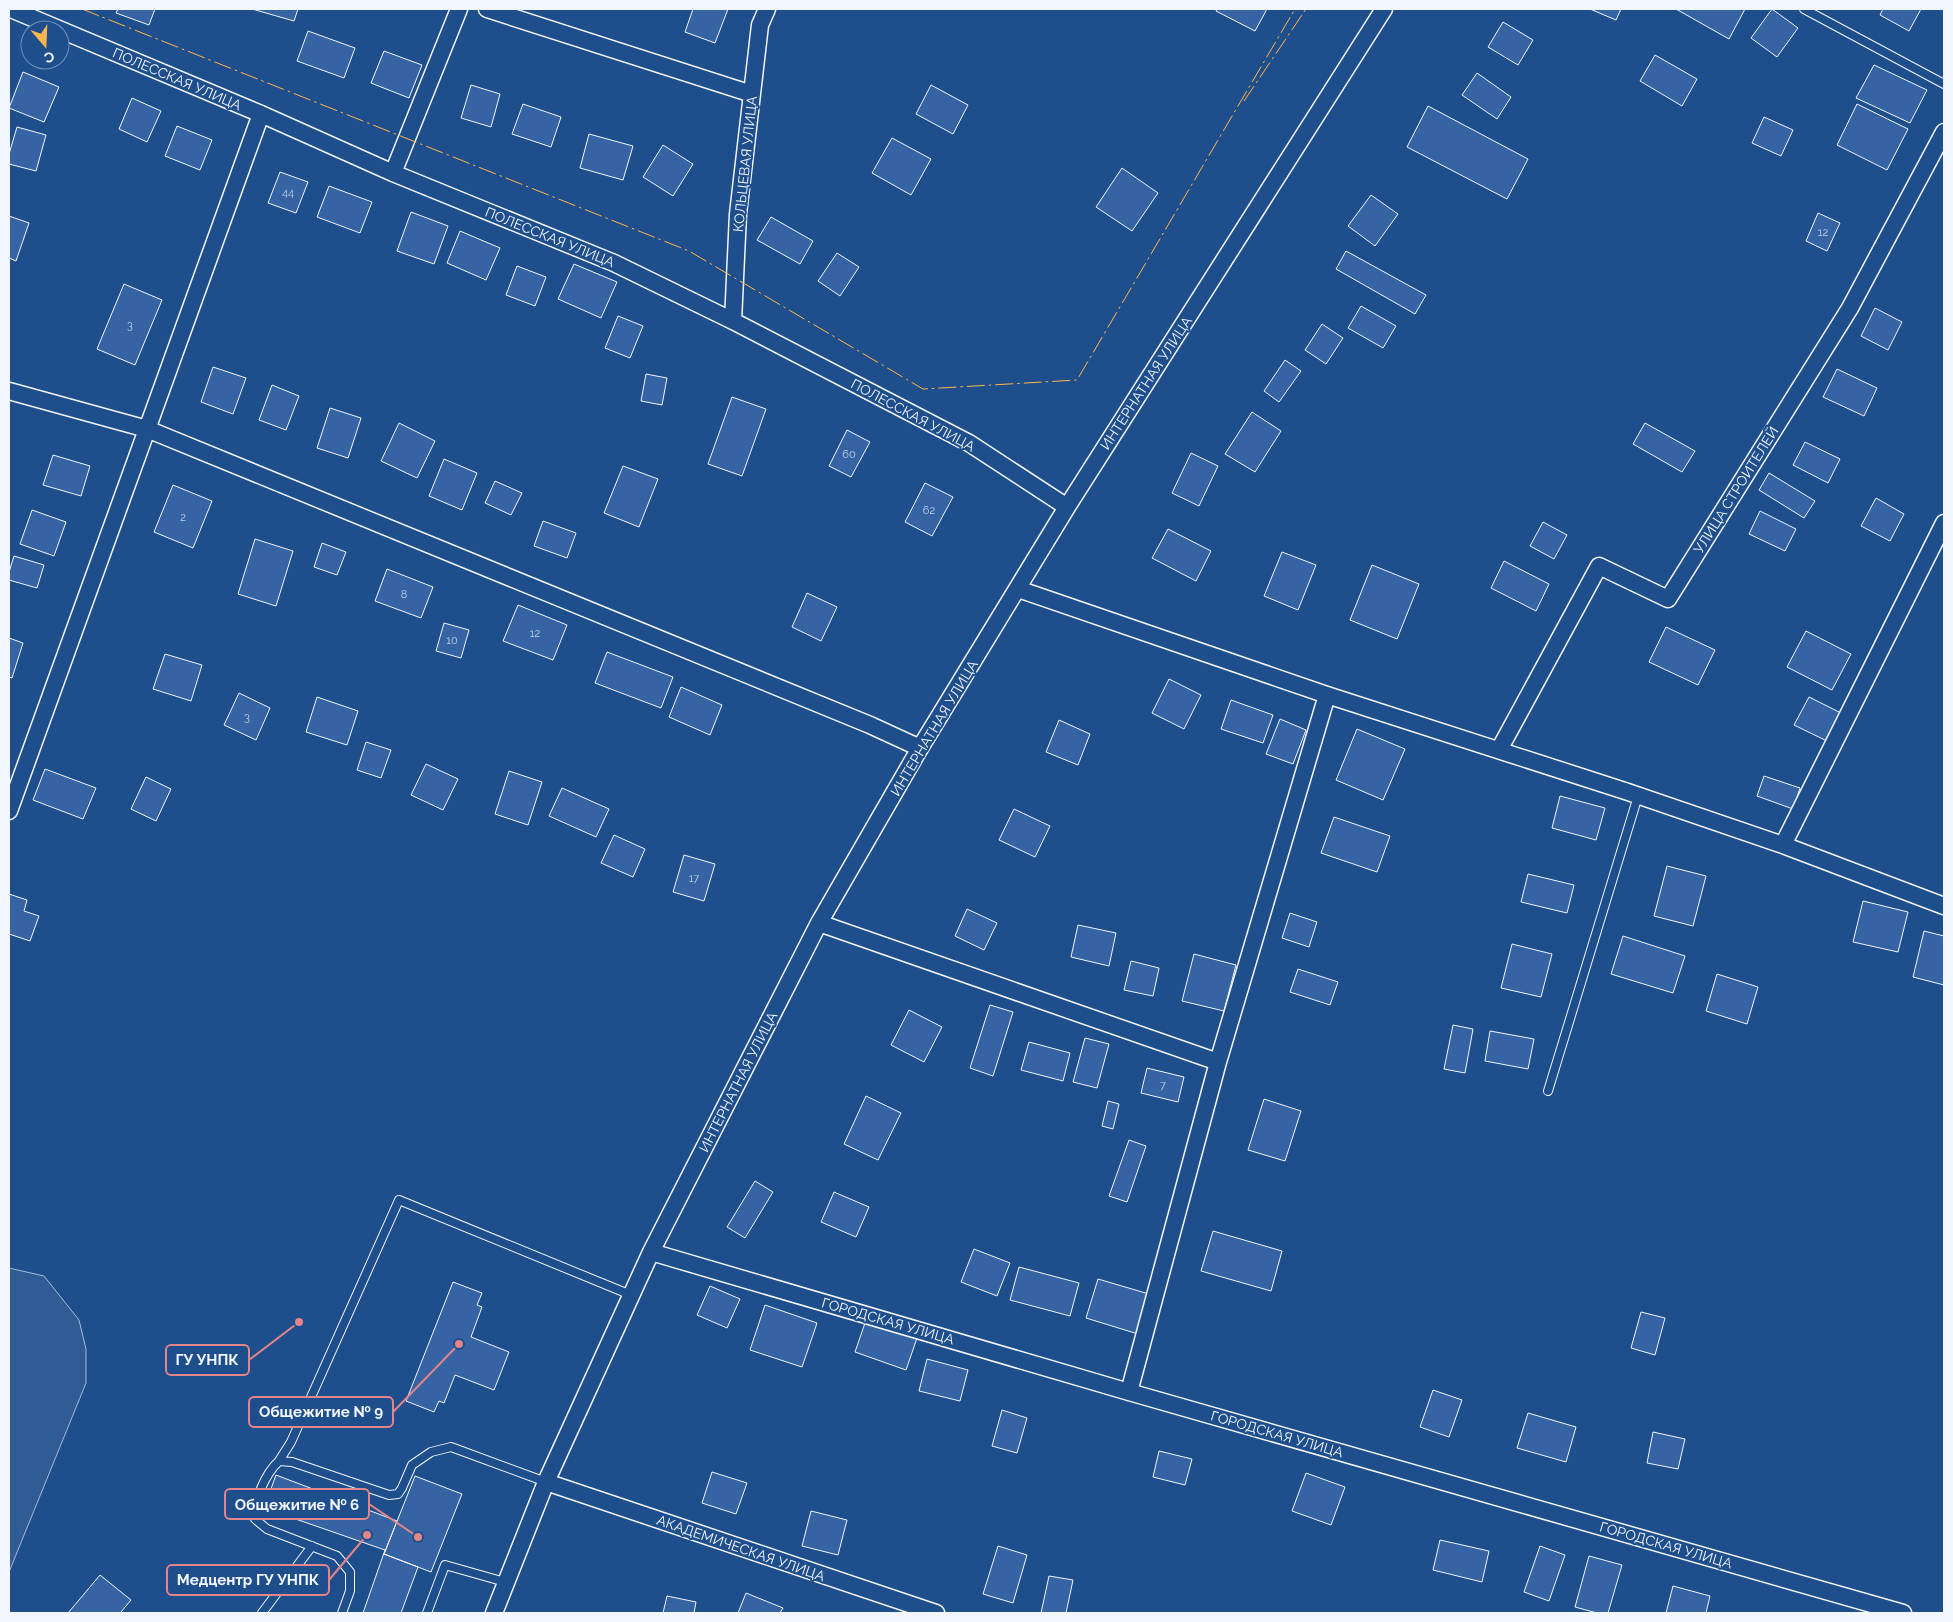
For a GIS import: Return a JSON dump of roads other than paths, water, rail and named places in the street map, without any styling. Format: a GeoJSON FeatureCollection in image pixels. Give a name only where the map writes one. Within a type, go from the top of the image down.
{"type":"FeatureCollection","features":[{"type":"Feature","properties":{"kind":"street","name":"ПОЛЕССКАЯ УЛИЦА"},"geometry":{"type":"LineString","coordinates":[[11,9],[261,114],[393,173],[614,263],[733,321],[969,443],[1067,507]]}},
{"type":"Feature","properties":{"kind":"street"},"geometry":{"type":"LineString","coordinates":[[393,173],[459,9]]}},
{"type":"Feature","properties":{"kind":"street"},"geometry":{"type":"LineString","coordinates":[[487,9],[752,94]]}},
{"type":"Feature","properties":{"kind":"street","name":"КОЛЬЦЕВАЯ УЛИЦА"},"geometry":{"type":"LineString","coordinates":[[733,321],[738,214],[760,25],[767,9]]}},
{"type":"Feature","properties":{"kind":"street","name":"ИНТЕРНАТНАЯ УЛИЦА"},"geometry":{"type":"LineString","coordinates":[[494,1613],[546,1482],[651,1252],[819,923],[920,748],[1067,507],[1384,9]]}},
{"type":"Feature","properties":{"kind":"street"},"geometry":{"type":"LineString","coordinates":[[9,811],[261,114]]}},
{"type":"Feature","properties":{"kind":"street","name":"УЛИЦА СТРОИТЕЛЕЙ"},"geometry":{"type":"LineString","coordinates":[[1499,750],[1599,566],[1668,599],[1850,308],[1944,132]]}},
{"type":"Feature","properties":{"kind":"street"},"geometry":{"type":"LineString","coordinates":[[9,391],[148,429],[870,724],[920,748]]}},
{"type":"Feature","properties":{"kind":"street"},"geometry":{"type":"LineString","coordinates":[[1783,845],[1944,523]]}},
{"type":"Feature","properties":{"kind":"street"},"geometry":{"type":"LineString","coordinates":[[1018,589],[1327,695],[1783,845],[1944,906]]}},
{"type":"Feature","properties":{"kind":"street"},"geometry":{"type":"LineString","coordinates":[[1129,1392],[1218,1062],[1327,695]]}},
{"type":"Feature","properties":{"kind":"street"},"geometry":{"type":"LineString","coordinates":[[819,923],[1218,1062]]}},
{"type":"Feature","properties":{"kind":"street","name":"ГОРОДСКАЯ УЛИЦА"},"geometry":{"type":"LineString","coordinates":[[651,1252],[1129,1392],[1903,1613]]}},
{"type":"Feature","properties":{"kind":"street","name":"АКАДЕМИЧЕСКАЯ УЛИЦА"},"geometry":{"type":"LineString","coordinates":[[546,1482],[936,1613]]}},
{"type":"Feature","properties":{"kind":"lane"},"geometry":{"type":"LineString","coordinates":[[1804,9],[1944,84]]}},
{"type":"Feature","properties":{"kind":"lane"},"geometry":{"type":"LineString","coordinates":[[1548,1091],[1638,796]]}},
{"type":"Feature","properties":{"kind":"lane"},"geometry":{"type":"LineString","coordinates":[[342,1613],[350,1591],[350,1572],[337,1556],[267,1529],[255,1519],[254,1508],[270,1470],[279,1461],[291,1442],[400,1200],[631,1295]]}},
{"type":"Feature","properties":{"kind":"lane"},"geometry":{"type":"LineString","coordinates":[[279,1461],[292,1462],[389,1494],[398,1494],[412,1465],[430,1452],[451,1447],[546,1482]]}},
{"type":"Feature","properties":{"kind":"lane"},"geometry":{"type":"LineString","coordinates":[[262,1613],[312,1546]]}},
{"type":"Feature","properties":{"kind":"lane"},"geometry":{"type":"LineString","coordinates":[[427,1613],[445,1565],[505,1582]]}},
{"type":"Feature","properties":{"kind":"place","name":"ГУ УНПК"},"geometry":{"type":"Point","coordinates":[299,1322]}},
{"type":"Feature","properties":{"kind":"place","name":"Общежитие № 9"},"geometry":{"type":"Point","coordinates":[459,1344]}},
{"type":"Feature","properties":{"kind":"place","name":"Медцентр ГУ УНПК"},"geometry":{"type":"Point","coordinates":[367,1535]}},
{"type":"Feature","properties":{"kind":"place","name":"Общежитие № 6"},"geometry":{"type":"Point","coordinates":[418,1537]}}]}
